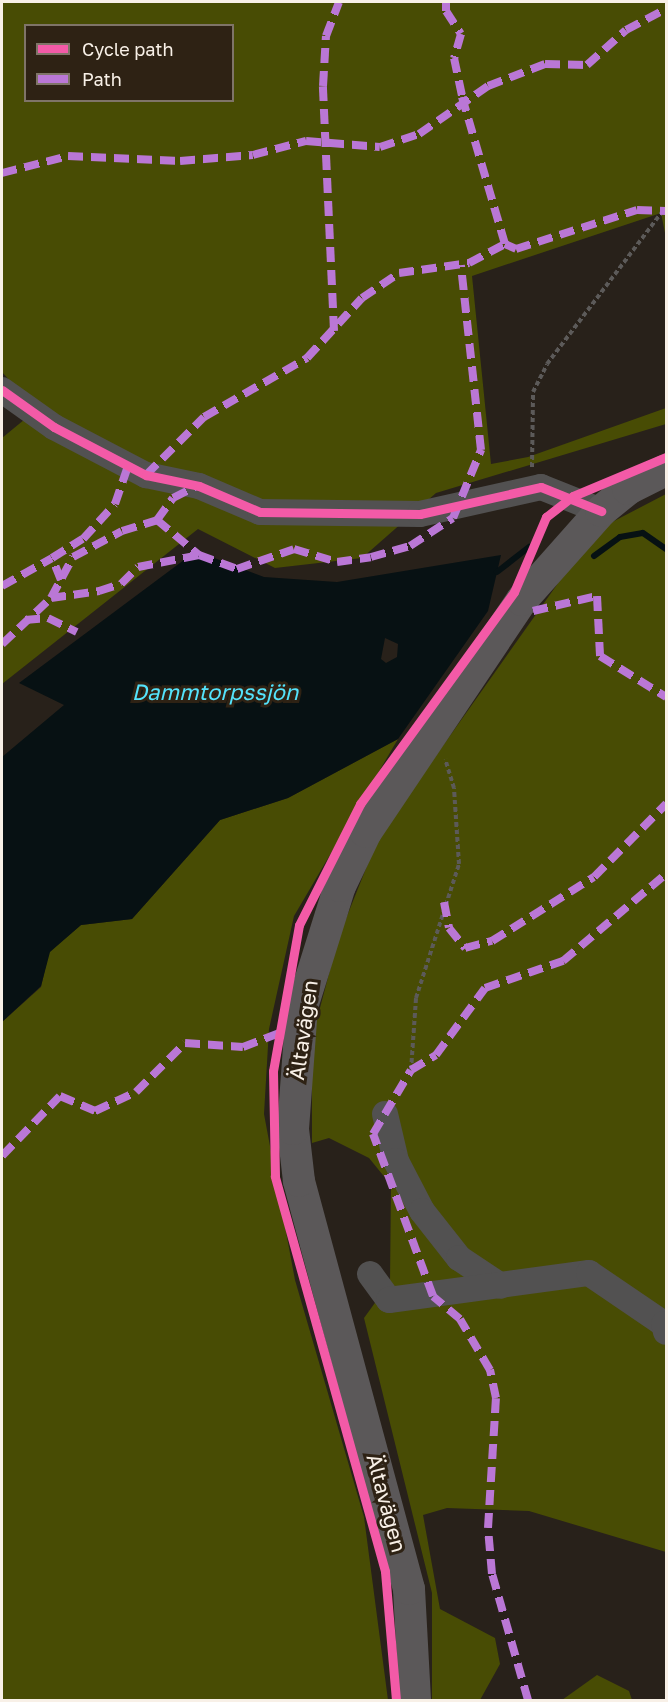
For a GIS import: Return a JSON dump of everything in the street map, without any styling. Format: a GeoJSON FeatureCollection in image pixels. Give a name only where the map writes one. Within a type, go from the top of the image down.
{"type":"FeatureCollection","features":[{"type":"Feature","properties":{"kind":"main road","name":"Ältavägen"},"geometry":{"type":"LineString","coordinates":[[415,1701],[409,1589],[299,1181],[292,1129],[302,1007],[340,886],[366,832],[522,600],[601,511],[628,489],[666,470]]}},
{"type":"Feature","properties":{"kind":"street"},"geometry":{"type":"LineString","coordinates":[[2,390],[54,427],[146,475],[199,486],[260,512],[420,514],[541,487],[601,511]]}},
{"type":"Feature","properties":{"kind":"street"},"geometry":{"type":"LineString","coordinates":[[385,1114],[396,1161],[422,1211],[459,1258],[501,1286]]}},
{"type":"Feature","properties":{"kind":"street"},"geometry":{"type":"LineString","coordinates":[[370,1274],[389,1300],[589,1273],[664,1324],[666,1332]]}},
{"type":"Feature","properties":{"kind":"path"},"geometry":{"type":"LineString","coordinates":[[541,487],[528,457],[533,392],[602,286],[631,258],[662,212]]}},
{"type":"Feature","properties":{"kind":"path"},"geometry":{"type":"LineString","coordinates":[[411,1070],[416,998],[459,864],[454,788],[443,750]]}},
{"type":"Feature","properties":{"kind":"shaded area"},"geometry":{"type":"Polygon","coordinates":[[[2,2],[666,2],[666,238],[661,213],[472,276],[491,464],[528,457],[666,408],[666,424],[436,493],[362,558],[275,568],[198,529],[2,684],[2,438],[36,410],[2,372],[2,2]]]}},
{"type":"Feature","properties":{"kind":"shaded area"},"geometry":{"type":"Polygon","coordinates":[[[666,494],[666,1552],[529,1511],[447,1508],[423,1515],[440,1609],[495,1638],[500,1664],[480,1700],[432,1700],[432,1593],[364,1318],[390,1282],[391,1185],[369,1158],[329,1138],[312,1143],[312,1038],[339,936],[379,836],[595,531],[666,494]]]}},
{"type":"Feature","properties":{"kind":"shaded area"},"geometry":{"type":"Polygon","coordinates":[[[398,739],[294,916],[269,1029],[264,1114],[295,1280],[364,1517],[388,1700],[2,1700],[2,1022],[41,987],[49,952],[81,925],[132,919],[220,820],[288,798],[398,739]]]}},
{"type":"Feature","properties":{"kind":"shaded area"},"geometry":{"type":"Polygon","coordinates":[[[597,1675],[629,1691],[632,1700],[562,1700],[597,1675]]]}},
{"type":"Feature","properties":{"kind":"water","name":"Dammtorpssjön"},"geometry":{"type":"Polygon","coordinates":[[[196,551],[264,577],[337,582],[501,555],[488,611],[398,739],[288,798],[220,820],[132,919],[81,925],[50,952],[41,986],[2,1022],[2,757],[64,705],[19,683],[196,551]],[[385,638],[381,659],[386,663],[397,657],[398,644],[385,638]]]}},
{"type":"Feature","properties":{"kind":"waterway"},"geometry":{"type":"LineString","coordinates":[[594,556],[620,537],[643,533],[666,549]]}},
{"type":"Feature","properties":{"kind":"waterway"},"geometry":{"type":"LineString","coordinates":[[497,572],[529,547]]}},
{"type":"Feature","properties":{"kind":"marked path"},"geometry":{"type":"LineString","coordinates":[[334,331],[323,86],[326,36],[339,2]]}},
{"type":"Feature","properties":{"kind":"marked path"},"geometry":{"type":"LineString","coordinates":[[446,2],[446,11],[461,34],[454,58],[462,97],[505,244]]}},
{"type":"Feature","properties":{"kind":"marked path"},"geometry":{"type":"LineString","coordinates":[[2,173],[68,156],[180,161],[253,155],[306,141],[380,147],[419,134],[488,86],[545,64],[587,65],[626,30],[666,9]]}},
{"type":"Feature","properties":{"kind":"marked path"},"geometry":{"type":"LineString","coordinates":[[146,475],[204,417],[307,358],[362,298],[399,273],[469,263],[505,244],[516,249],[637,210],[666,211]]}},
{"type":"Feature","properties":{"kind":"marked path"},"geometry":{"type":"LineString","coordinates":[[157,520],[199,555],[237,569],[294,549],[337,562],[371,557],[410,546],[453,518],[481,450],[461,265]]}},
{"type":"Feature","properties":{"kind":"marked path"},"geometry":{"type":"LineString","coordinates":[[61,580],[52,558],[83,539],[115,504],[128,466]]}},
{"type":"Feature","properties":{"kind":"marked path"},"geometry":{"type":"LineString","coordinates":[[2,644],[51,598],[73,557],[122,531],[157,520],[173,498],[197,486]]}},
{"type":"Feature","properties":{"kind":"marked path"},"geometry":{"type":"LineString","coordinates":[[51,598],[99,591],[121,584],[138,567],[199,555]]}},
{"type":"Feature","properties":{"kind":"marked path"},"geometry":{"type":"LineString","coordinates":[[2,586],[52,558]]}},
{"type":"Feature","properties":{"kind":"marked path"},"geometry":{"type":"LineString","coordinates":[[533,611],[597,596],[600,656],[666,697]]}},
{"type":"Feature","properties":{"kind":"marked path"},"geometry":{"type":"LineString","coordinates":[[25,620],[48,618],[77,632]]}},
{"type":"Feature","properties":{"kind":"marked path"},"geometry":{"type":"LineString","coordinates":[[444,902],[449,928],[465,948],[492,941],[594,877],[666,804]]}},
{"type":"Feature","properties":{"kind":"marked path"},"geometry":{"type":"LineString","coordinates":[[528,1700],[492,1574],[488,1528],[496,1398],[490,1370],[460,1319],[433,1296],[373,1134],[411,1070],[436,1055],[485,988],[563,961],[666,874]]}},
{"type":"Feature","properties":{"kind":"marked path"},"geometry":{"type":"LineString","coordinates":[[2,1156],[60,1096],[95,1111],[136,1092],[185,1043],[243,1047],[279,1033]]}},
{"type":"Feature","properties":{"kind":"cycle path"},"geometry":{"type":"LineString","coordinates":[[2,390],[54,427],[146,475],[199,486],[260,512],[420,514],[541,487],[601,511]]}},
{"type":"Feature","properties":{"kind":"cycle path"},"geometry":{"type":"LineString","coordinates":[[396,1700],[385,1571],[275,1176],[273,1071],[299,925],[360,804],[514,592],[546,517],[573,496],[666,457]]}}]}
